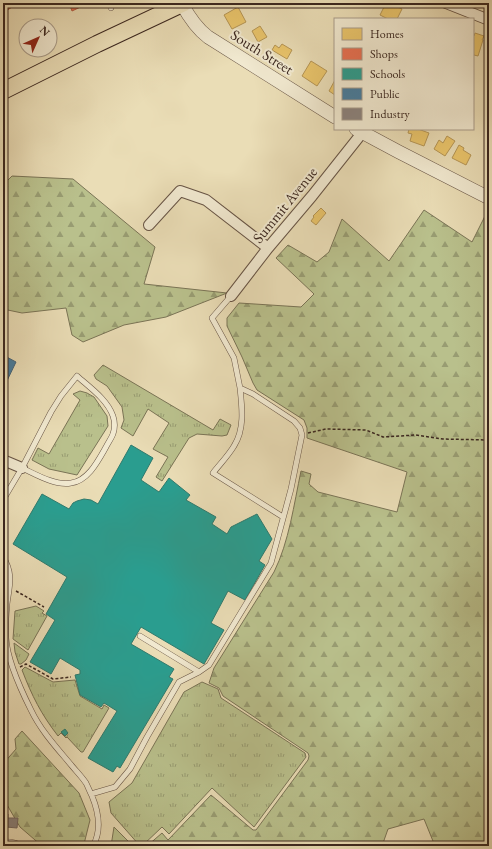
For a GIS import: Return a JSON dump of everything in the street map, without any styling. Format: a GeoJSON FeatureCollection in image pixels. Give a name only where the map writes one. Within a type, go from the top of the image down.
{"type":"FeatureCollection","features":[{"type":"Feature","properties":{"kind":"main road"},"geometry":{"type":"LineString","coordinates":[[3,91],[183,4]]}},
{"type":"Feature","properties":{"kind":"street"},"geometry":{"type":"LineString","coordinates":[[446,3],[489,20]]}},
{"type":"Feature","properties":{"kind":"street","name":"South Street"},"geometry":{"type":"LineString","coordinates":[[183,4],[194,24],[208,37],[334,116]]}},
{"type":"Feature","properties":{"kind":"street"},"geometry":{"type":"LineString","coordinates":[[359,131],[489,198]]}},
{"type":"Feature","properties":{"kind":"street","name":"Summit Avenue"},"geometry":{"type":"LineString","coordinates":[[232,296],[268,248],[312,196],[359,131]]}},
{"type":"Feature","properties":{"kind":"street"},"geometry":{"type":"LineString","coordinates":[[149,225],[180,191],[206,200],[268,248]]}},
{"type":"Feature","properties":{"kind":"street"},"geometry":{"type":"LineString","coordinates":[[3,460],[22,468]]}},
{"type":"Feature","properties":{"kind":"lane"},"geometry":{"type":"LineString","coordinates":[[232,296],[212,318],[234,358],[240,388],[242,412],[239,434],[235,444],[213,473],[283,517]]}},
{"type":"Feature","properties":{"kind":"lane"},"geometry":{"type":"LineString","coordinates":[[3,500],[22,468],[51,412],[76,376],[98,394],[113,415],[115,424],[113,434],[100,457],[92,470],[78,481],[70,484],[59,483],[47,479],[22,468]]}},
{"type":"Feature","properties":{"kind":"lane"},"geometry":{"type":"LineString","coordinates":[[91,794],[115,787],[130,769],[179,682],[209,665],[271,563],[291,489],[302,435],[300,428],[294,421],[254,394],[240,388]]}},
{"type":"Feature","properties":{"kind":"lane"},"geometry":{"type":"LineString","coordinates":[[3,557],[9,569],[10,577],[10,587],[5,601],[7,653],[23,692],[38,722],[86,783],[91,794],[98,816],[99,827],[98,837],[93,846]]}},
{"type":"Feature","properties":{"kind":"lane"},"geometry":{"type":"LineString","coordinates":[[140,636],[199,672]]}},
{"type":"Feature","properties":{"kind":"lane"},"geometry":{"type":"LineString","coordinates":[[3,842],[23,846]]}},
{"type":"Feature","properties":{"kind":"path"},"geometry":{"type":"LineString","coordinates":[[302,435],[326,429],[366,430],[383,437],[416,435],[444,439],[489,440]]}},
{"type":"Feature","properties":{"kind":"path"},"geometry":{"type":"LineString","coordinates":[[14,590],[44,607]]}},
{"type":"Feature","properties":{"kind":"path"},"geometry":{"type":"LineString","coordinates":[[18,668],[26,664],[53,679],[70,677]]}},
{"type":"Feature","properties":{"kind":"path"},"geometry":{"type":"LineString","coordinates":[[3,684],[6,694],[3,699]]}},
{"type":"Feature","properties":{"kind":"green space"},"geometry":{"type":"Polygon","coordinates":[[[12,176],[73,179],[155,247],[144,284],[227,293],[166,317],[124,325],[83,342],[72,335],[66,308],[22,313],[3,309],[3,185],[12,176]]]}},
{"type":"Feature","properties":{"kind":"green space"},"geometry":{"type":"Polygon","coordinates":[[[489,208],[489,846],[435,846],[424,819],[388,829],[382,846],[147,846],[162,833],[168,840],[211,795],[253,830],[256,830],[308,760],[308,753],[223,696],[219,688],[209,683],[214,668],[274,572],[284,548],[301,471],[311,474],[309,484],[318,492],[397,512],[407,472],[307,438],[307,428],[304,420],[257,390],[227,326],[227,318],[239,303],[301,307],[314,294],[276,258],[288,245],[317,262],[329,252],[342,219],[389,261],[424,210],[472,242],[489,208]]]}},
{"type":"Feature","properties":{"kind":"green space"},"geometry":{"type":"Polygon","coordinates":[[[103,365],[213,430],[220,419],[231,425],[227,435],[197,434],[189,438],[162,481],[156,477],[168,457],[153,449],[169,423],[148,409],[133,436],[121,428],[124,420],[122,407],[107,386],[96,379],[94,375],[103,365]]]}},
{"type":"Feature","properties":{"kind":"green space"},"geometry":{"type":"Polygon","coordinates":[[[80,391],[94,397],[107,416],[108,426],[77,475],[49,469],[32,460],[38,448],[49,454],[80,400],[73,394],[80,391]]]}},
{"type":"Feature","properties":{"kind":"green space"},"geometry":{"type":"Polygon","coordinates":[[[36,606],[44,611],[42,613],[47,616],[28,650],[13,639],[15,611],[36,606]]]}},
{"type":"Feature","properties":{"kind":"green space"},"geometry":{"type":"Polygon","coordinates":[[[14,643],[29,654],[26,660],[21,664],[19,664],[15,652],[14,643]]]}},
{"type":"Feature","properties":{"kind":"green space"},"geometry":{"type":"Polygon","coordinates":[[[25,667],[53,682],[75,680],[80,696],[102,709],[104,705],[109,708],[83,752],[81,752],[67,737],[66,738],[61,733],[58,736],[47,720],[33,697],[22,670],[25,667]]]}},
{"type":"Feature","properties":{"kind":"green space"},"geometry":{"type":"Polygon","coordinates":[[[202,682],[218,689],[221,698],[305,753],[306,757],[254,827],[212,788],[169,834],[162,827],[142,846],[140,846],[111,813],[109,802],[132,783],[184,692],[202,682]]]}},
{"type":"Feature","properties":{"kind":"green space"},"geometry":{"type":"Polygon","coordinates":[[[22,731],[79,793],[90,820],[84,844],[82,846],[42,846],[20,827],[3,798],[3,764],[16,749],[15,739],[22,731]]]}},
{"type":"Feature","properties":{"kind":"green space"},"geometry":{"type":"Polygon","coordinates":[[[114,827],[133,846],[111,846],[114,827]]]}},
{"type":"Feature","properties":{"kind":"building: Homes"},"geometry":{"type":"Polygon","coordinates":[[[386,3],[390,3],[402,9],[398,18],[386,18],[380,15],[386,3]]]}},
{"type":"Feature","properties":{"kind":"building: Homes"},"geometry":{"type":"Polygon","coordinates":[[[238,7],[246,22],[232,29],[224,15],[238,7]]]}},
{"type":"Feature","properties":{"kind":"building: Homes"},"geometry":{"type":"Polygon","coordinates":[[[260,26],[267,37],[258,42],[252,31],[260,26]]]}},
{"type":"Feature","properties":{"kind":"building: Homes"},"geometry":{"type":"Polygon","coordinates":[[[475,33],[484,36],[478,56],[474,55],[475,33]]]}},
{"type":"Feature","properties":{"kind":"building: Homes"},"geometry":{"type":"Polygon","coordinates":[[[282,44],[292,50],[287,59],[272,50],[275,45],[279,48],[282,44]]]}},
{"type":"Feature","properties":{"kind":"building: Homes"},"geometry":{"type":"Polygon","coordinates":[[[311,61],[327,71],[317,86],[302,76],[311,61]]]}},
{"type":"Feature","properties":{"kind":"building: Homes"},"geometry":{"type":"Polygon","coordinates":[[[334,82],[334,94],[329,91],[334,82]]]}},
{"type":"Feature","properties":{"kind":"building: Homes"},"geometry":{"type":"Polygon","coordinates":[[[409,130],[421,130],[429,133],[424,146],[410,141],[412,134],[408,133],[409,130]]]}},
{"type":"Feature","properties":{"kind":"building: Homes"},"geometry":{"type":"Polygon","coordinates":[[[447,136],[455,141],[445,156],[434,149],[439,140],[443,143],[447,136]]]}},
{"type":"Feature","properties":{"kind":"building: Homes"},"geometry":{"type":"Polygon","coordinates":[[[459,145],[464,148],[463,150],[471,155],[466,165],[452,158],[459,145]]]}},
{"type":"Feature","properties":{"kind":"building: Homes"},"geometry":{"type":"Polygon","coordinates":[[[321,208],[326,213],[316,225],[311,221],[314,217],[313,216],[321,208]]]}},
{"type":"Feature","properties":{"kind":"building: Shops"},"geometry":{"type":"Polygon","coordinates":[[[3,3],[18,3],[3,13],[3,3]]]}},
{"type":"Feature","properties":{"kind":"building: Shops"},"geometry":{"type":"Polygon","coordinates":[[[69,3],[89,3],[72,11],[69,3]]]}},
{"type":"Feature","properties":{"kind":"building: Schools"},"geometry":{"type":"Polygon","coordinates":[[[131,445],[153,458],[141,480],[159,492],[169,478],[190,495],[186,500],[216,517],[212,524],[227,534],[231,527],[257,514],[272,539],[259,561],[265,565],[245,600],[228,591],[211,623],[224,630],[204,664],[141,627],[131,644],[174,669],[169,677],[173,679],[120,768],[117,766],[113,772],[88,758],[117,711],[104,703],[101,707],[80,695],[75,675],[80,674],[80,670],[60,658],[51,674],[30,662],[55,620],[46,614],[67,577],[13,544],[42,494],[69,509],[73,503],[84,499],[91,500],[98,504],[131,445]]]}},
{"type":"Feature","properties":{"kind":"building: Schools"},"geometry":{"type":"Polygon","coordinates":[[[65,729],[68,733],[65,736],[61,732],[65,729]]]}},
{"type":"Feature","properties":{"kind":"building: Public"},"geometry":{"type":"Polygon","coordinates":[[[3,355],[16,362],[3,389],[3,355]]]}},
{"type":"Feature","properties":{"kind":"building: Industry"},"geometry":{"type":"Polygon","coordinates":[[[3,814],[8,814],[8,818],[18,818],[17,828],[6,827],[5,831],[3,831],[3,814]]]}}]}
